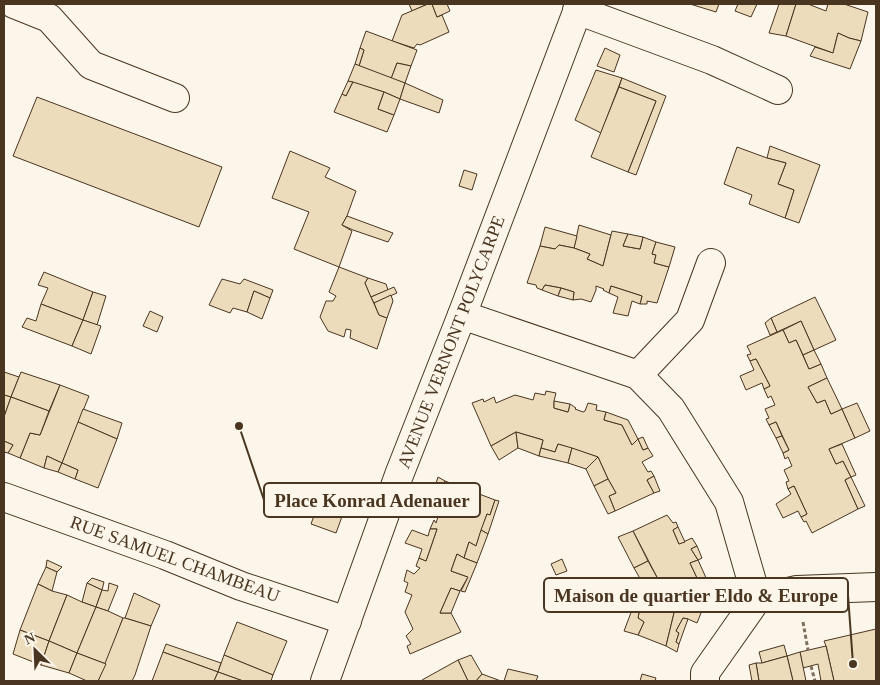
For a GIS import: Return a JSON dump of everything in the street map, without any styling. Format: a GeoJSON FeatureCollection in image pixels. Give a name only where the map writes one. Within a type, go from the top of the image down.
{"type":"FeatureCollection","features":[{"type":"Feature","properties":{"kind":"street"},"geometry":{"type":"LineString","coordinates":[[14,4],[49,18],[91,65],[175,98]]}},
{"type":"Feature","properties":{"kind":"street"},"geometry":{"type":"LineString","coordinates":[[578,7],[712,60],[778,90]]}},
{"type":"Feature","properties":{"kind":"street","name":"AVENUE VERNONT POLYCARPE"},"geometry":{"type":"LineString","coordinates":[[325,681],[399,475],[578,7]]}},
{"type":"Feature","properties":{"kind":"street"},"geometry":{"type":"LineString","coordinates":[[638,375],[690,320],[711,263]]}},
{"type":"Feature","properties":{"kind":"street"},"geometry":{"type":"LineString","coordinates":[[462,314],[638,375],[671,409],[729,502],[757,600]]}},
{"type":"Feature","properties":{"kind":"street","name":"RUE SAMUEL CHAMBEAU"},"geometry":{"type":"LineString","coordinates":[[4,496],[165,555],[241,586],[347,621]]}},
{"type":"Feature","properties":{"kind":"street"},"geometry":{"type":"LineString","coordinates":[[704,681],[705,673],[757,600],[797,590],[876,587]]}},
{"type":"Feature","properties":{"kind":"path"},"geometry":{"type":"LineString","coordinates":[[812,666],[815,681]]}},
{"type":"Feature","properties":{"kind":"building"},"geometry":{"type":"Polygon","coordinates":[[[409,4],[428,4],[412,11],[409,4]]]}},
{"type":"Feature","properties":{"kind":"building"},"geometry":{"type":"Polygon","coordinates":[[[432,4],[437,17],[442,15],[449,32],[420,45],[417,44],[414,48],[392,41],[402,15],[432,4]]]}},
{"type":"Feature","properties":{"kind":"building"},"geometry":{"type":"Polygon","coordinates":[[[432,4],[447,4],[450,11],[437,17],[432,4]]]}},
{"type":"Feature","properties":{"kind":"building"},"geometry":{"type":"Polygon","coordinates":[[[690,4],[719,4],[716,12],[690,4]]]}},
{"type":"Feature","properties":{"kind":"building"},"geometry":{"type":"Polygon","coordinates":[[[738,4],[757,4],[751,17],[735,11],[738,4]]]}},
{"type":"Feature","properties":{"kind":"building"},"geometry":{"type":"Polygon","coordinates":[[[779,4],[796,4],[786,36],[769,33],[779,4]]]}},
{"type":"Feature","properties":{"kind":"building"},"geometry":{"type":"Polygon","coordinates":[[[796,4],[808,4],[826,11],[828,4],[844,4],[868,12],[861,41],[838,33],[833,53],[786,36],[796,4]]]}},
{"type":"Feature","properties":{"kind":"building"},"geometry":{"type":"Polygon","coordinates":[[[366,31],[417,50],[411,66],[397,63],[391,79],[359,66],[364,50],[360,48],[366,31]]]}},
{"type":"Feature","properties":{"kind":"building"},"geometry":{"type":"Polygon","coordinates":[[[838,33],[861,41],[850,69],[810,56],[815,47],[833,53],[838,33]]]}},
{"type":"Feature","properties":{"kind":"building"},"geometry":{"type":"Polygon","coordinates":[[[360,48],[364,50],[359,66],[355,64],[360,48]]]}},
{"type":"Feature","properties":{"kind":"building"},"geometry":{"type":"Polygon","coordinates":[[[605,48],[620,55],[614,72],[597,66],[605,48]]]}},
{"type":"Feature","properties":{"kind":"building"},"geometry":{"type":"Polygon","coordinates":[[[397,63],[411,66],[405,83],[391,79],[397,63]]]}},
{"type":"Feature","properties":{"kind":"building"},"geometry":{"type":"Polygon","coordinates":[[[355,64],[405,83],[400,99],[348,81],[355,64]]]}},
{"type":"Feature","properties":{"kind":"building"},"geometry":{"type":"Polygon","coordinates":[[[596,70],[622,78],[601,133],[575,120],[596,70]]]}},
{"type":"Feature","properties":{"kind":"building"},"geometry":{"type":"Polygon","coordinates":[[[622,78],[666,96],[636,175],[628,172],[656,101],[619,87],[622,78]]]}},
{"type":"Feature","properties":{"kind":"building"},"geometry":{"type":"Polygon","coordinates":[[[348,81],[353,82],[346,96],[342,94],[348,81]]]}},
{"type":"Feature","properties":{"kind":"building"},"geometry":{"type":"Polygon","coordinates":[[[353,82],[384,92],[378,109],[394,115],[387,132],[334,112],[342,94],[346,96],[353,82]]]}},
{"type":"Feature","properties":{"kind":"building"},"geometry":{"type":"Polygon","coordinates":[[[405,83],[443,100],[439,113],[400,99],[405,83]]]}},
{"type":"Feature","properties":{"kind":"building"},"geometry":{"type":"Polygon","coordinates":[[[619,87],[656,101],[628,172],[591,157],[619,87]]]}},
{"type":"Feature","properties":{"kind":"building"},"geometry":{"type":"Polygon","coordinates":[[[384,92],[400,99],[394,115],[378,109],[384,92]]]}},
{"type":"Feature","properties":{"kind":"building"},"geometry":{"type":"Polygon","coordinates":[[[37,97],[222,167],[199,227],[13,156],[37,97]]]}},
{"type":"Feature","properties":{"kind":"building"},"geometry":{"type":"Polygon","coordinates":[[[770,146],[820,165],[799,223],[785,218],[794,190],[778,184],[786,163],[767,158],[770,146]]]}},
{"type":"Feature","properties":{"kind":"building"},"geometry":{"type":"Polygon","coordinates":[[[737,147],[786,163],[778,184],[794,190],[785,218],[749,204],[752,195],[724,184],[737,147]]]}},
{"type":"Feature","properties":{"kind":"building"},"geometry":{"type":"Polygon","coordinates":[[[290,151],[330,168],[325,177],[356,191],[342,225],[352,231],[339,267],[294,249],[309,212],[272,198],[290,151]]]}},
{"type":"Feature","properties":{"kind":"building"},"geometry":{"type":"Polygon","coordinates":[[[464,170],[477,174],[472,190],[459,186],[464,170]]]}},
{"type":"Feature","properties":{"kind":"building"},"geometry":{"type":"Polygon","coordinates":[[[347,216],[393,233],[388,242],[353,230],[342,225],[347,216]]]}},
{"type":"Feature","properties":{"kind":"building"},"geometry":{"type":"Polygon","coordinates":[[[579,225],[611,235],[603,266],[587,259],[590,254],[574,248],[579,225]]]}},
{"type":"Feature","properties":{"kind":"building"},"geometry":{"type":"Polygon","coordinates":[[[545,227],[577,236],[574,248],[559,245],[555,249],[540,246],[545,227]]]}},
{"type":"Feature","properties":{"kind":"building"},"geometry":{"type":"Polygon","coordinates":[[[612,231],[628,234],[623,246],[640,249],[643,237],[656,242],[652,254],[656,255],[654,263],[669,267],[657,303],[647,301],[647,304],[640,304],[642,296],[611,286],[609,293],[596,286],[591,302],[581,299],[573,300],[574,292],[545,285],[542,290],[537,288],[536,285],[527,283],[540,246],[555,249],[559,245],[574,248],[590,254],[587,259],[603,266],[612,231]]]}},
{"type":"Feature","properties":{"kind":"building"},"geometry":{"type":"Polygon","coordinates":[[[628,234],[643,237],[640,249],[623,246],[628,234]]]}},
{"type":"Feature","properties":{"kind":"building"},"geometry":{"type":"Polygon","coordinates":[[[656,242],[675,247],[669,267],[654,263],[656,255],[652,254],[656,242]]]}},
{"type":"Feature","properties":{"kind":"building"},"geometry":{"type":"Polygon","coordinates":[[[339,267],[368,278],[365,283],[379,315],[387,318],[377,349],[350,338],[351,330],[346,329],[344,337],[328,331],[320,317],[326,301],[333,301],[336,296],[329,292],[339,267]]]}},
{"type":"Feature","properties":{"kind":"building"},"geometry":{"type":"Polygon","coordinates":[[[44,272],[93,292],[83,320],[41,304],[48,288],[38,285],[44,272]]]}},
{"type":"Feature","properties":{"kind":"building"},"geometry":{"type":"Polygon","coordinates":[[[368,278],[386,284],[388,290],[371,297],[365,283],[368,278]]]}},
{"type":"Feature","properties":{"kind":"building"},"geometry":{"type":"Polygon","coordinates":[[[222,279],[240,284],[244,279],[273,290],[270,298],[254,291],[247,312],[233,308],[230,313],[209,305],[222,279]]]}},
{"type":"Feature","properties":{"kind":"building"},"geometry":{"type":"Polygon","coordinates":[[[545,285],[561,288],[558,296],[542,290],[545,285]]]}},
{"type":"Feature","properties":{"kind":"building"},"geometry":{"type":"Polygon","coordinates":[[[611,286],[642,296],[640,304],[632,301],[628,316],[613,313],[618,297],[609,293],[611,286]]]}},
{"type":"Feature","properties":{"kind":"building"},"geometry":{"type":"Polygon","coordinates":[[[394,287],[397,293],[374,303],[371,297],[394,287]]]}},
{"type":"Feature","properties":{"kind":"building"},"geometry":{"type":"Polygon","coordinates":[[[561,288],[574,292],[573,300],[558,296],[561,288]]]}},
{"type":"Feature","properties":{"kind":"building"},"geometry":{"type":"Polygon","coordinates":[[[254,291],[270,298],[262,319],[247,312],[254,291]]]}},
{"type":"Feature","properties":{"kind":"building"},"geometry":{"type":"Polygon","coordinates":[[[93,292],[106,296],[97,325],[83,320],[93,292]]]}},
{"type":"Feature","properties":{"kind":"building"},"geometry":{"type":"Polygon","coordinates":[[[391,295],[393,301],[387,318],[379,315],[374,303],[391,295]]]}},
{"type":"Feature","properties":{"kind":"building"},"geometry":{"type":"Polygon","coordinates":[[[815,297],[836,340],[814,350],[801,321],[777,332],[771,318],[815,297]]]}},
{"type":"Feature","properties":{"kind":"building"},"geometry":{"type":"Polygon","coordinates":[[[41,304],[83,320],[72,346],[22,327],[27,318],[36,321],[41,304]]]}},
{"type":"Feature","properties":{"kind":"building"},"geometry":{"type":"Polygon","coordinates":[[[150,311],[163,317],[157,332],[143,326],[150,311]]]}},
{"type":"Feature","properties":{"kind":"building"},"geometry":{"type":"Polygon","coordinates":[[[771,318],[777,332],[770,335],[765,323],[771,318]]]}},
{"type":"Feature","properties":{"kind":"building"},"geometry":{"type":"Polygon","coordinates":[[[83,320],[101,326],[91,354],[72,346],[83,320]]]}},
{"type":"Feature","properties":{"kind":"building"},"geometry":{"type":"Polygon","coordinates":[[[801,321],[814,350],[803,355],[796,340],[789,343],[783,330],[801,321]]]}},
{"type":"Feature","properties":{"kind":"building"},"geometry":{"type":"Polygon","coordinates":[[[783,330],[789,343],[796,340],[809,369],[821,364],[827,378],[808,387],[817,403],[825,400],[831,414],[842,409],[855,438],[829,449],[836,464],[843,461],[851,477],[845,480],[858,509],[812,533],[806,521],[804,522],[801,517],[807,514],[794,486],[788,489],[786,482],[789,481],[784,470],[792,466],[788,457],[785,459],[783,453],[789,450],[776,422],[769,425],[766,419],[769,418],[765,409],[775,405],[771,396],[768,398],[764,389],[770,386],[756,359],[750,361],[747,355],[751,354],[747,346],[783,330]]]}},
{"type":"Feature","properties":{"kind":"building"},"geometry":{"type":"Polygon","coordinates":[[[814,350],[821,364],[809,369],[803,355],[814,350]]]}},
{"type":"Feature","properties":{"kind":"building"},"geometry":{"type":"Polygon","coordinates":[[[756,359],[770,386],[764,389],[762,383],[746,390],[740,376],[754,370],[750,361],[756,359]]]}},
{"type":"Feature","properties":{"kind":"building"},"geometry":{"type":"Polygon","coordinates":[[[4,372],[19,377],[11,397],[4,395],[4,372]]]}},
{"type":"Feature","properties":{"kind":"building"},"geometry":{"type":"Polygon","coordinates":[[[21,372],[60,385],[49,411],[11,397],[21,372]]]}},
{"type":"Feature","properties":{"kind":"building"},"geometry":{"type":"Polygon","coordinates":[[[827,378],[842,409],[831,414],[825,400],[817,403],[808,387],[827,378]]]}},
{"type":"Feature","properties":{"kind":"building"},"geometry":{"type":"Polygon","coordinates":[[[60,385],[89,396],[62,463],[47,456],[44,468],[20,458],[30,433],[40,435],[60,385]]]}},
{"type":"Feature","properties":{"kind":"building"},"geometry":{"type":"Polygon","coordinates":[[[546,391],[556,393],[554,408],[568,412],[570,404],[575,409],[583,412],[588,403],[597,405],[596,410],[606,412],[604,420],[622,425],[632,445],[638,439],[643,450],[648,448],[653,456],[642,462],[648,472],[651,471],[654,476],[647,480],[654,493],[615,511],[609,496],[616,493],[598,457],[558,444],[555,452],[541,448],[543,440],[516,432],[491,446],[472,403],[483,399],[484,402],[494,397],[496,403],[515,395],[533,400],[535,393],[545,395],[546,391]]]}},
{"type":"Feature","properties":{"kind":"building"},"geometry":{"type":"Polygon","coordinates":[[[4,395],[11,397],[4,417],[4,395]]]}},
{"type":"Feature","properties":{"kind":"building"},"geometry":{"type":"Polygon","coordinates":[[[11,397],[49,411],[40,435],[30,433],[20,458],[8,453],[13,445],[4,441],[4,417],[11,397]]]}},
{"type":"Feature","properties":{"kind":"building"},"geometry":{"type":"Polygon","coordinates":[[[554,401],[570,404],[568,412],[554,408],[554,401]]]}},
{"type":"Feature","properties":{"kind":"building"},"geometry":{"type":"Polygon","coordinates":[[[857,403],[870,431],[855,438],[842,409],[857,403]]]}},
{"type":"Feature","properties":{"kind":"building"},"geometry":{"type":"Polygon","coordinates":[[[83,409],[122,423],[117,439],[78,422],[83,409]]]}},
{"type":"Feature","properties":{"kind":"building"},"geometry":{"type":"Polygon","coordinates":[[[606,412],[628,420],[638,439],[632,445],[622,425],[604,420],[606,412]]]}},
{"type":"Feature","properties":{"kind":"building"},"geometry":{"type":"Polygon","coordinates":[[[78,422],[117,439],[98,488],[75,479],[78,470],[62,463],[78,422]]]}},
{"type":"Feature","properties":{"kind":"building"},"geometry":{"type":"Polygon","coordinates":[[[776,422],[782,436],[776,438],[769,425],[776,422]]]}},
{"type":"Feature","properties":{"kind":"building"},"geometry":{"type":"Polygon","coordinates":[[[516,432],[518,448],[499,460],[491,446],[516,432]]]}},
{"type":"Feature","properties":{"kind":"building"},"geometry":{"type":"Polygon","coordinates":[[[516,432],[543,440],[539,456],[518,448],[516,432]]]}},
{"type":"Feature","properties":{"kind":"building"},"geometry":{"type":"Polygon","coordinates":[[[782,436],[789,450],[783,453],[776,438],[782,436]]]}},
{"type":"Feature","properties":{"kind":"building"},"geometry":{"type":"Polygon","coordinates":[[[643,437],[648,448],[643,450],[638,439],[643,437]]]}},
{"type":"Feature","properties":{"kind":"building"},"geometry":{"type":"Polygon","coordinates":[[[4,441],[13,445],[8,453],[4,452],[4,441]]]}},
{"type":"Feature","properties":{"kind":"building"},"geometry":{"type":"Polygon","coordinates":[[[558,444],[572,448],[568,463],[539,456],[541,448],[555,452],[558,444]]]}},
{"type":"Feature","properties":{"kind":"building"},"geometry":{"type":"Polygon","coordinates":[[[842,444],[856,475],[851,477],[843,461],[836,464],[829,449],[842,444]]]}},
{"type":"Feature","properties":{"kind":"building"},"geometry":{"type":"Polygon","coordinates":[[[572,448],[598,457],[586,469],[568,463],[572,448]]]}},
{"type":"Feature","properties":{"kind":"building"},"geometry":{"type":"Polygon","coordinates":[[[47,456],[62,463],[58,472],[44,468],[47,456]]]}},
{"type":"Feature","properties":{"kind":"building"},"geometry":{"type":"Polygon","coordinates":[[[598,457],[608,479],[594,486],[586,469],[598,457]]]}},
{"type":"Feature","properties":{"kind":"building"},"geometry":{"type":"Polygon","coordinates":[[[62,463],[78,470],[75,479],[58,472],[62,463]]]}},
{"type":"Feature","properties":{"kind":"building"},"geometry":{"type":"Polygon","coordinates":[[[654,476],[660,491],[654,493],[647,480],[654,476]]]}},
{"type":"Feature","properties":{"kind":"building"},"geometry":{"type":"Polygon","coordinates":[[[438,477],[445,481],[440,497],[433,493],[438,477]]]}},
{"type":"Feature","properties":{"kind":"building"},"geometry":{"type":"Polygon","coordinates":[[[851,477],[865,506],[858,509],[845,480],[851,477]]]}},
{"type":"Feature","properties":{"kind":"building"},"geometry":{"type":"Polygon","coordinates":[[[608,479],[616,493],[609,496],[615,511],[608,514],[594,486],[608,479]]]}},
{"type":"Feature","properties":{"kind":"building"},"geometry":{"type":"Polygon","coordinates":[[[445,481],[495,500],[490,515],[487,514],[476,546],[469,542],[464,558],[457,554],[451,571],[468,577],[460,591],[451,588],[440,613],[451,613],[461,632],[410,654],[407,646],[411,644],[406,636],[413,629],[405,612],[412,595],[405,592],[408,583],[404,581],[407,570],[414,574],[420,568],[416,566],[419,558],[426,561],[437,529],[430,529],[434,520],[436,523],[439,514],[437,512],[430,512],[433,493],[440,497],[445,481]]]}},
{"type":"Feature","properties":{"kind":"building"},"geometry":{"type":"Polygon","coordinates":[[[794,486],[807,514],[801,517],[798,511],[783,518],[776,504],[791,494],[788,489],[794,486]]]}},
{"type":"Feature","properties":{"kind":"building"},"geometry":{"type":"Polygon","coordinates":[[[495,500],[499,501],[488,534],[481,530],[487,514],[490,515],[495,500]]]}},
{"type":"Feature","properties":{"kind":"building"},"geometry":{"type":"Polygon","coordinates":[[[319,502],[344,511],[336,533],[311,524],[319,502]]]}},
{"type":"Feature","properties":{"kind":"building"},"geometry":{"type":"Polygon","coordinates":[[[667,515],[673,523],[676,522],[678,527],[673,530],[679,544],[692,538],[697,546],[691,549],[698,560],[690,563],[698,580],[695,589],[681,584],[666,646],[638,635],[644,622],[638,618],[641,602],[649,605],[659,581],[633,531],[667,515]]]}},
{"type":"Feature","properties":{"kind":"building"},"geometry":{"type":"Polygon","coordinates":[[[678,527],[685,542],[679,544],[673,530],[678,527]]]}},
{"type":"Feature","properties":{"kind":"building"},"geometry":{"type":"Polygon","coordinates":[[[430,529],[437,529],[426,561],[419,558],[422,549],[405,543],[412,530],[428,536],[430,529]]]}},
{"type":"Feature","properties":{"kind":"building"},"geometry":{"type":"Polygon","coordinates":[[[481,530],[488,534],[477,563],[464,558],[469,542],[476,546],[481,530]]]}},
{"type":"Feature","properties":{"kind":"building"},"geometry":{"type":"Polygon","coordinates":[[[633,531],[648,561],[634,568],[618,537],[633,531]]]}},
{"type":"Feature","properties":{"kind":"building"},"geometry":{"type":"Polygon","coordinates":[[[697,546],[702,558],[698,560],[691,549],[697,546]]]}},
{"type":"Feature","properties":{"kind":"building"},"geometry":{"type":"Polygon","coordinates":[[[457,554],[477,563],[465,592],[461,591],[468,577],[451,571],[457,554]]]}},
{"type":"Feature","properties":{"kind":"building"},"geometry":{"type":"Polygon","coordinates":[[[562,559],[567,571],[556,575],[551,564],[562,559]]]}},
{"type":"Feature","properties":{"kind":"building"},"geometry":{"type":"Polygon","coordinates":[[[47,560],[62,567],[57,572],[46,567],[47,560]]]}},
{"type":"Feature","properties":{"kind":"building"},"geometry":{"type":"Polygon","coordinates":[[[698,560],[707,580],[704,592],[695,589],[698,580],[690,563],[698,560]]]}},
{"type":"Feature","properties":{"kind":"building"},"geometry":{"type":"Polygon","coordinates":[[[648,561],[659,581],[642,582],[634,568],[648,561]]]}},
{"type":"Feature","properties":{"kind":"building"},"geometry":{"type":"Polygon","coordinates":[[[46,567],[57,572],[52,591],[38,584],[46,567]]]}},
{"type":"Feature","properties":{"kind":"building"},"geometry":{"type":"Polygon","coordinates":[[[92,578],[104,582],[102,590],[87,583],[92,578]]]}},
{"type":"Feature","properties":{"kind":"building"},"geometry":{"type":"Polygon","coordinates":[[[87,583],[102,590],[96,607],[82,602],[87,583]]]}},
{"type":"Feature","properties":{"kind":"building"},"geometry":{"type":"Polygon","coordinates":[[[109,583],[118,586],[108,611],[96,607],[102,590],[108,591],[109,583]]]}},
{"type":"Feature","properties":{"kind":"building"},"geometry":{"type":"Polygon","coordinates":[[[38,584],[52,591],[67,595],[49,641],[20,630],[38,584]]]}},
{"type":"Feature","properties":{"kind":"building"},"geometry":{"type":"Polygon","coordinates":[[[681,584],[695,589],[690,598],[699,600],[694,609],[701,613],[697,623],[683,618],[676,631],[679,633],[676,642],[679,644],[677,652],[666,646],[681,584]]]}},
{"type":"Feature","properties":{"kind":"building"},"geometry":{"type":"Polygon","coordinates":[[[451,588],[460,591],[451,613],[440,613],[451,588]]]}},
{"type":"Feature","properties":{"kind":"building"},"geometry":{"type":"Polygon","coordinates":[[[134,593],[160,605],[151,626],[125,618],[134,593]]]}},
{"type":"Feature","properties":{"kind":"building"},"geometry":{"type":"Polygon","coordinates":[[[67,595],[96,607],[77,653],[49,641],[67,595]]]}},
{"type":"Feature","properties":{"kind":"building"},"geometry":{"type":"Polygon","coordinates":[[[635,602],[641,602],[638,618],[644,622],[638,635],[624,631],[635,602]]]}},
{"type":"Feature","properties":{"kind":"building"},"geometry":{"type":"Polygon","coordinates":[[[96,607],[123,618],[106,664],[77,653],[96,607]]]}},
{"type":"Feature","properties":{"kind":"building"},"geometry":{"type":"Polygon","coordinates":[[[123,618],[151,626],[135,675],[132,681],[98,681],[123,618]]]}},
{"type":"Feature","properties":{"kind":"building"},"geometry":{"type":"Polygon","coordinates":[[[683,618],[688,619],[679,644],[676,642],[679,633],[676,631],[683,618]]]}},
{"type":"Feature","properties":{"kind":"building"},"geometry":{"type":"Polygon","coordinates":[[[237,622],[287,641],[273,675],[224,655],[237,622]]]}},
{"type":"Feature","properties":{"kind":"building"},"geometry":{"type":"Polygon","coordinates":[[[876,629],[876,681],[834,681],[824,641],[876,629]]]}},
{"type":"Feature","properties":{"kind":"building"},"geometry":{"type":"Polygon","coordinates":[[[20,630],[49,641],[41,665],[13,654],[20,630]]]}},
{"type":"Feature","properties":{"kind":"building"},"geometry":{"type":"Polygon","coordinates":[[[49,641],[77,653],[69,673],[41,665],[49,641]]]}},
{"type":"Feature","properties":{"kind":"building"},"geometry":{"type":"Polygon","coordinates":[[[166,644],[221,663],[218,672],[163,652],[166,644]]]}},
{"type":"Feature","properties":{"kind":"building"},"geometry":{"type":"Polygon","coordinates":[[[784,645],[787,656],[762,663],[759,652],[784,645]]]}},
{"type":"Feature","properties":{"kind":"building"},"geometry":{"type":"Polygon","coordinates":[[[826,646],[834,681],[821,681],[818,664],[803,668],[800,652],[826,646]]]}},
{"type":"Feature","properties":{"kind":"building"},"geometry":{"type":"Polygon","coordinates":[[[163,652],[218,672],[214,681],[152,681],[163,652]]]}},
{"type":"Feature","properties":{"kind":"building"},"geometry":{"type":"Polygon","coordinates":[[[800,652],[806,681],[793,681],[787,656],[800,652]]]}},
{"type":"Feature","properties":{"kind":"building"},"geometry":{"type":"Polygon","coordinates":[[[77,653],[106,664],[98,681],[87,681],[69,673],[77,653]]]}},
{"type":"Feature","properties":{"kind":"building"},"geometry":{"type":"Polygon","coordinates":[[[224,655],[273,675],[271,681],[243,681],[218,672],[224,655]]]}},
{"type":"Feature","properties":{"kind":"building"},"geometry":{"type":"Polygon","coordinates":[[[471,655],[482,674],[476,681],[468,681],[458,660],[471,655]]]}},
{"type":"Feature","properties":{"kind":"building"},"geometry":{"type":"Polygon","coordinates":[[[787,656],[793,681],[759,681],[756,663],[787,656]]]}},
{"type":"Feature","properties":{"kind":"building"},"geometry":{"type":"Polygon","coordinates":[[[458,660],[468,681],[422,680],[458,660]]]}},
{"type":"Feature","properties":{"kind":"building"},"geometry":{"type":"Polygon","coordinates":[[[756,663],[759,681],[752,681],[749,665],[756,663]]]}},
{"type":"Feature","properties":{"kind":"building"},"geometry":{"type":"Polygon","coordinates":[[[508,669],[538,676],[536,681],[504,681],[508,669]]]}},
{"type":"Feature","properties":{"kind":"building"},"geometry":{"type":"Polygon","coordinates":[[[218,672],[243,681],[214,681],[218,672]]]}},
{"type":"Feature","properties":{"kind":"building"},"geometry":{"type":"Polygon","coordinates":[[[482,674],[501,681],[476,681],[482,674]]]}},
{"type":"Feature","properties":{"kind":"building"},"geometry":{"type":"Polygon","coordinates":[[[642,674],[656,678],[655,681],[640,681],[642,674]]]}},
{"type":"Feature","properties":{"kind":"place","name":"Place Konrad Adenauer"},"geometry":{"type":"Point","coordinates":[239,426]}},
{"type":"Feature","properties":{"kind":"place","name":"Maison de quartier Eldo & Europe"},"geometry":{"type":"Point","coordinates":[853,664]}}]}
